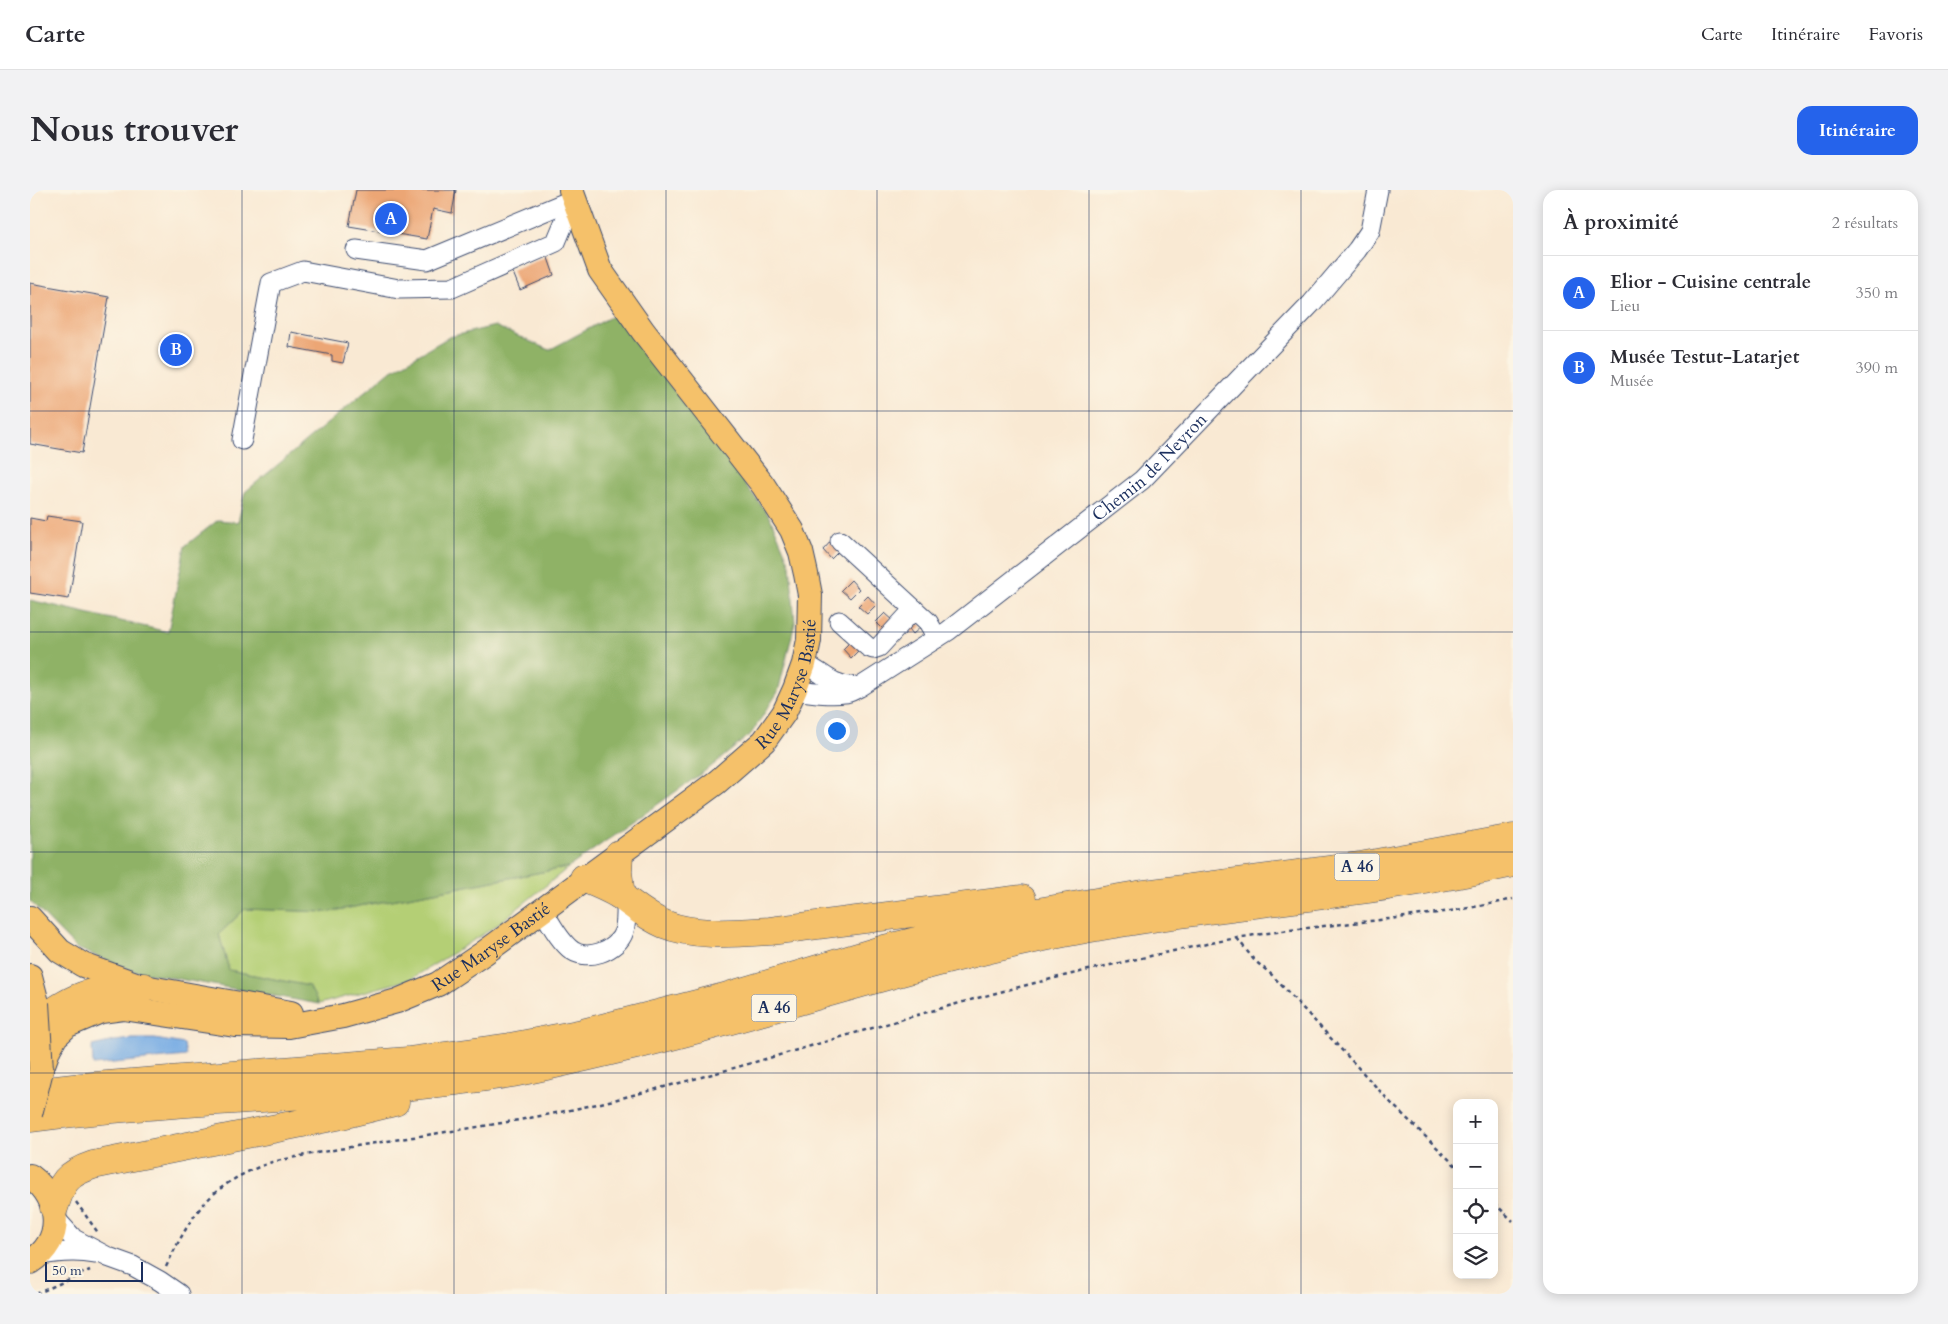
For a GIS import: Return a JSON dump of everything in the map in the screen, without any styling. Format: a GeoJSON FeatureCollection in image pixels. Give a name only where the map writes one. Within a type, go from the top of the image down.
{"type":"FeatureCollection","features":[{"type":"Feature","properties":{"kind":"highway","name":"A 46"},"geometry":{"type":"LineString","coordinates":[[36,1081],[82,1087],[398,1062],[510,1047],[595,1030],[728,996],[888,948],[982,924],[1080,904],[1360,866],[1513,838]]}},
{"type":"Feature","properties":{"kind":"highway"},"geometry":{"type":"LineString","coordinates":[[619,854],[618,872],[624,898]]}},
{"type":"Feature","properties":{"kind":"highway","name":"A 46"},"geometry":{"type":"LineString","coordinates":[[30,1118],[120,1108],[373,1090],[514,1072],[659,1040],[894,973],[1064,933],[1161,917],[1370,890],[1513,863]]}},
{"type":"Feature","properties":{"kind":"highway"},"geometry":{"type":"LineString","coordinates":[[584,878],[624,898],[651,918],[675,927],[699,932],[746,933],[839,923],[1180,878],[1199,887]]}},
{"type":"Feature","properties":{"kind":"highway"},"geometry":{"type":"LineString","coordinates":[[30,1030],[48,1014],[78,996],[106,989],[144,987]]}},
{"type":"Feature","properties":{"kind":"highway"},"geometry":{"type":"LineString","coordinates":[[55,1213],[60,1190],[66,1179],[75,1172],[93,1165],[342,1115],[514,1072]]}},
{"type":"Feature","properties":{"kind":"main road","name":"Rue Maryse Bastié"},"geometry":{"type":"LineString","coordinates":[[36,1081],[49,1048],[56,1036],[68,1025],[101,1011],[123,1008],[235,1024],[289,1026],[343,1016],[397,1002],[438,984],[543,910],[717,782],[764,741],[784,712],[804,664],[809,640],[810,595],[801,552],[792,530],[763,485],[643,331],[600,270],[573,195]]}},
{"type":"Feature","properties":{"kind":"main road","name":"Rue Maryse Bastié"},"geometry":{"type":"LineString","coordinates":[[30,918],[60,951],[83,965],[144,987],[268,1010],[343,1016]]}},
{"type":"Feature","properties":{"kind":"main road"},"geometry":{"type":"LineString","coordinates":[[30,976],[37,1003],[36,1081],[30,1114]]}},
{"type":"Feature","properties":{"kind":"main road"},"geometry":{"type":"LineString","coordinates":[[30,1176],[41,1184],[49,1195],[55,1213],[51,1238],[33,1263]]}},
{"type":"Feature","properties":{"kind":"street","name":"Chemin de Neyron"},"geometry":{"type":"LineString","coordinates":[[795,689],[803,692],[838,694],[860,687],[943,635],[1142,480],[1312,303],[1357,250],[1370,231],[1378,190]]}},
{"type":"Feature","properties":{"kind":"street"},"geometry":{"type":"LineString","coordinates":[[356,250],[427,260],[573,195]]}},
{"type":"Feature","properties":{"kind":"street"},"geometry":{"type":"LineString","coordinates":[[242,440],[271,283],[302,271],[398,289],[452,288],[556,242],[573,195]]}},
{"type":"Feature","properties":{"kind":"street"},"geometry":{"type":"LineString","coordinates":[[840,541],[943,635]]}},
{"type":"Feature","properties":{"kind":"street"},"geometry":{"type":"LineString","coordinates":[[839,621],[868,647],[873,649],[879,647],[914,609]]}},
{"type":"Feature","properties":{"kind":"street"},"geometry":{"type":"LineString","coordinates":[[804,664],[830,681],[844,686],[860,687]]}},
{"type":"Feature","properties":{"kind":"street"},"geometry":{"type":"LineString","coordinates":[[543,910],[558,936],[570,950],[585,955],[600,953],[613,946],[624,933],[624,898]]}},
{"type":"Feature","properties":{"kind":"street"},"geometry":{"type":"LineString","coordinates":[[55,1213],[74,1238],[108,1257]]}},
{"type":"Feature","properties":{"kind":"street"},"geometry":{"type":"LineString","coordinates":[[33,1263],[59,1252],[83,1252],[108,1257],[133,1266],[179,1294]]}},
{"type":"Feature","properties":{"kind":"path"},"geometry":{"type":"LineString","coordinates":[[160,1281],[184,1229],[206,1201],[232,1179],[272,1162],[501,1123],[600,1103],[675,1084],[976,998],[1237,938],[1270,932],[1450,911],[1513,899]]}},
{"type":"Feature","properties":{"kind":"path"},"geometry":{"type":"LineString","coordinates":[[1237,938],[1254,960],[1272,975],[1423,1136],[1453,1163]]}},
{"type":"Feature","properties":{"kind":"path"},"geometry":{"type":"LineString","coordinates":[[1498,1207],[1513,1221]]}},
{"type":"Feature","properties":{"kind":"path"},"geometry":{"type":"LineString","coordinates":[[36,1294],[98,1266],[108,1257]]}},
{"type":"Feature","properties":{"kind":"green space"},"geometry":{"type":"Polygon","coordinates":[[[616,314],[770,517],[790,564],[795,623],[778,692],[751,734],[712,766],[569,867],[327,912],[245,909],[219,934],[229,970],[309,986],[319,1004],[134,971],[76,948],[30,901],[30,600],[168,632],[185,546],[218,520],[238,522],[245,492],[389,372],[449,337],[495,326],[549,350],[616,314]]]}},
{"type":"Feature","properties":{"kind":"green space"},"geometry":{"type":"Polygon","coordinates":[[[569,867],[493,928],[411,979],[319,1004],[308,986],[229,970],[219,934],[245,909],[327,912],[569,867]]]}},
{"type":"Feature","properties":{"kind":"water"},"geometry":{"type":"Polygon","coordinates":[[[132,1039],[155,1039],[184,1044],[186,1056],[93,1065],[92,1046],[132,1039]]]}},
{"type":"Feature","properties":{"kind":"building"},"geometry":{"type":"Polygon","coordinates":[[[356,190],[456,190],[452,213],[433,209],[427,239],[349,226],[356,190]]]}},
{"type":"Feature","properties":{"kind":"building"},"geometry":{"type":"Polygon","coordinates":[[[547,255],[554,275],[520,290],[512,270],[547,255]]]}},
{"type":"Feature","properties":{"kind":"building"},"geometry":{"type":"Polygon","coordinates":[[[30,283],[109,297],[82,453],[30,444],[30,283]]]}},
{"type":"Feature","properties":{"kind":"building"},"geometry":{"type":"Polygon","coordinates":[[[291,332],[348,343],[343,363],[332,361],[332,355],[289,347],[291,332]]]}},
{"type":"Feature","properties":{"kind":"building"},"geometry":{"type":"Polygon","coordinates":[[[47,516],[82,521],[69,599],[30,593],[30,518],[46,521],[47,516]]]}},
{"type":"Feature","properties":{"kind":"building"},"geometry":{"type":"Polygon","coordinates":[[[832,540],[841,549],[831,559],[823,550],[832,540]]]}},
{"type":"Feature","properties":{"kind":"building"},"geometry":{"type":"Polygon","coordinates":[[[851,580],[859,589],[850,598],[841,590],[851,580]]]}},
{"type":"Feature","properties":{"kind":"building"},"geometry":{"type":"Polygon","coordinates":[[[868,596],[876,605],[867,614],[858,606],[868,596]]]}},
{"type":"Feature","properties":{"kind":"building"},"geometry":{"type":"Polygon","coordinates":[[[885,613],[894,621],[885,631],[876,622],[885,613]]]}},
{"type":"Feature","properties":{"kind":"building"},"geometry":{"type":"Polygon","coordinates":[[[917,621],[922,626],[913,634],[909,629],[917,621]]]}},
{"type":"Feature","properties":{"kind":"building"},"geometry":{"type":"Polygon","coordinates":[[[852,640],[861,648],[851,658],[843,649],[852,640]]]}},
{"type":"Feature","properties":{"kind":"place","name":"Elior - Cuisine centrale"},"geometry":{"type":"Point","coordinates":[391,219]}},
{"type":"Feature","properties":{"kind":"place","name":"Musée Testut-Latarjet"},"geometry":{"type":"Point","coordinates":[176,350]}}]}
